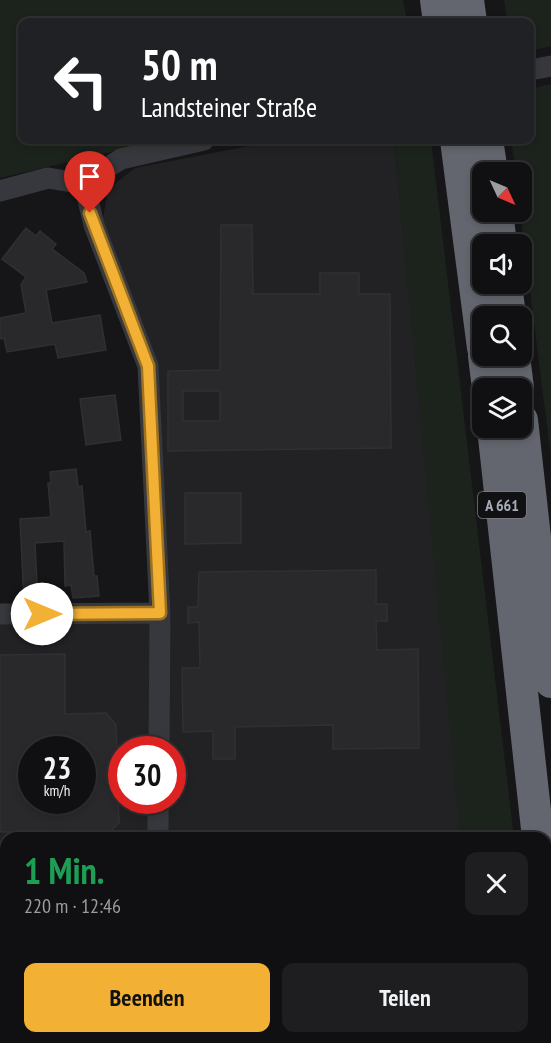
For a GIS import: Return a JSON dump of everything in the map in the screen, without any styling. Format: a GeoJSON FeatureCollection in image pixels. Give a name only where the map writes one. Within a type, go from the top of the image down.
{"type":"FeatureCollection","features":[{"type":"Feature","properties":{"kind":"highway"},"geometry":{"type":"LineString","coordinates":[[436,0],[438,18]]}},
{"type":"Feature","properties":{"kind":"highway"},"geometry":{"type":"LineString","coordinates":[[468,0],[470,18]]}},
{"type":"Feature","properties":{"kind":"highway"},"geometry":{"type":"LineString","coordinates":[[457,144],[478,306]]}},
{"type":"Feature","properties":{"kind":"highway"},"geometry":{"type":"LineString","coordinates":[[488,144],[490,162]]}},
{"type":"Feature","properties":{"kind":"highway","name":"A 661"},"geometry":{"type":"LineString","coordinates":[[494,438],[537,832]]}},
{"type":"Feature","properties":{"kind":"highway","name":"A 661"},"geometry":{"type":"LineString","coordinates":[[524,438],[551,682]]}},
{"type":"Feature","properties":{"kind":"street"},"geometry":{"type":"LineString","coordinates":[[534,69],[551,66]]}},
{"type":"Feature","properties":{"kind":"street"},"geometry":{"type":"LineString","coordinates":[[159,736],[160,613],[148,366],[90,213],[87,196],[90,184],[96,175],[121,159],[187,144]]}},
{"type":"Feature","properties":{"kind":"street"},"geometry":{"type":"LineString","coordinates":[[0,191],[48,178],[90,184]]}},
{"type":"Feature","properties":{"kind":"street"},"geometry":{"type":"LineString","coordinates":[[0,614],[160,613]]}},
{"type":"Feature","properties":{"kind":"street"},"geometry":{"type":"LineString","coordinates":[[158,814],[158,832]]}},
{"type":"Feature","properties":{"kind":"shaded area"},"geometry":{"type":"Polygon","coordinates":[[[0,0],[403,0],[406,18],[18,18],[18,144],[144,144],[0,178],[0,0]]]}},
{"type":"Feature","properties":{"kind":"shaded area"},"geometry":{"type":"Polygon","coordinates":[[[504,0],[551,0],[551,46],[534,50],[534,18],[507,18],[504,0]]]}},
{"type":"Feature","properties":{"kind":"shaded area"},"geometry":{"type":"Polygon","coordinates":[[[551,84],[551,457],[530,294],[532,234],[523,234],[521,222],[532,222],[532,162],[514,162],[512,144],[534,144],[534,88],[551,84]]]}},
{"type":"Feature","properties":{"kind":"shaded area"},"geometry":{"type":"Polygon","coordinates":[[[259,144],[394,144],[460,832],[0,832],[0,624],[171,622],[158,366],[102,224],[108,189],[135,168],[259,144]]]}},
{"type":"Feature","properties":{"kind":"shaded area"},"geometry":{"type":"Polygon","coordinates":[[[394,144],[431,144],[513,832],[459,832],[394,144]]]}},
{"type":"Feature","properties":{"kind":"building"},"geometry":{"type":"Polygon","coordinates":[[[221,225],[252,225],[253,294],[320,294],[320,273],[359,273],[359,294],[390,294],[391,448],[168,451],[168,371],[220,370],[221,225]],[[183,391],[183,421],[220,421],[220,391],[183,391]]]}},
{"type":"Feature","properties":{"kind":"building"},"geometry":{"type":"Polygon","coordinates":[[[26,228],[36,236],[40,231],[56,244],[52,249],[84,273],[87,282],[46,290],[52,323],[100,315],[106,350],[58,358],[55,344],[7,352],[4,338],[0,339],[0,318],[26,313],[21,285],[26,277],[2,259],[26,228]]]}},
{"type":"Feature","properties":{"kind":"building"},"geometry":{"type":"Polygon","coordinates":[[[115,395],[121,440],[86,445],[80,399],[115,395]]]}},
{"type":"Feature","properties":{"kind":"building"},"geometry":{"type":"Polygon","coordinates":[[[76,469],[78,487],[82,486],[86,532],[90,531],[94,576],[97,576],[99,596],[73,598],[71,585],[65,586],[64,541],[35,543],[38,601],[24,601],[20,519],[51,517],[48,483],[51,483],[50,472],[76,469]]]}},
{"type":"Feature","properties":{"kind":"building"},"geometry":{"type":"Polygon","coordinates":[[[185,493],[241,493],[241,543],[185,544],[185,493]]]}},
{"type":"Feature","properties":{"kind":"building"},"geometry":{"type":"Polygon","coordinates":[[[376,570],[376,604],[387,604],[387,621],[376,621],[377,650],[418,649],[419,748],[333,749],[333,725],[235,727],[235,759],[213,759],[213,731],[183,732],[182,668],[199,668],[200,665],[199,622],[188,623],[188,607],[198,607],[199,572],[376,570]]]}},
{"type":"Feature","properties":{"kind":"building"},"geometry":{"type":"Polygon","coordinates":[[[65,654],[65,714],[106,713],[116,725],[116,736],[108,736],[108,814],[119,814],[119,823],[109,832],[0,832],[0,655],[65,654]]]}},
{"type":"Feature","properties":{"kind":"route"},"geometry":{"type":"LineString","coordinates":[[42,614],[160,613],[148,366],[90,213]]}}]}
